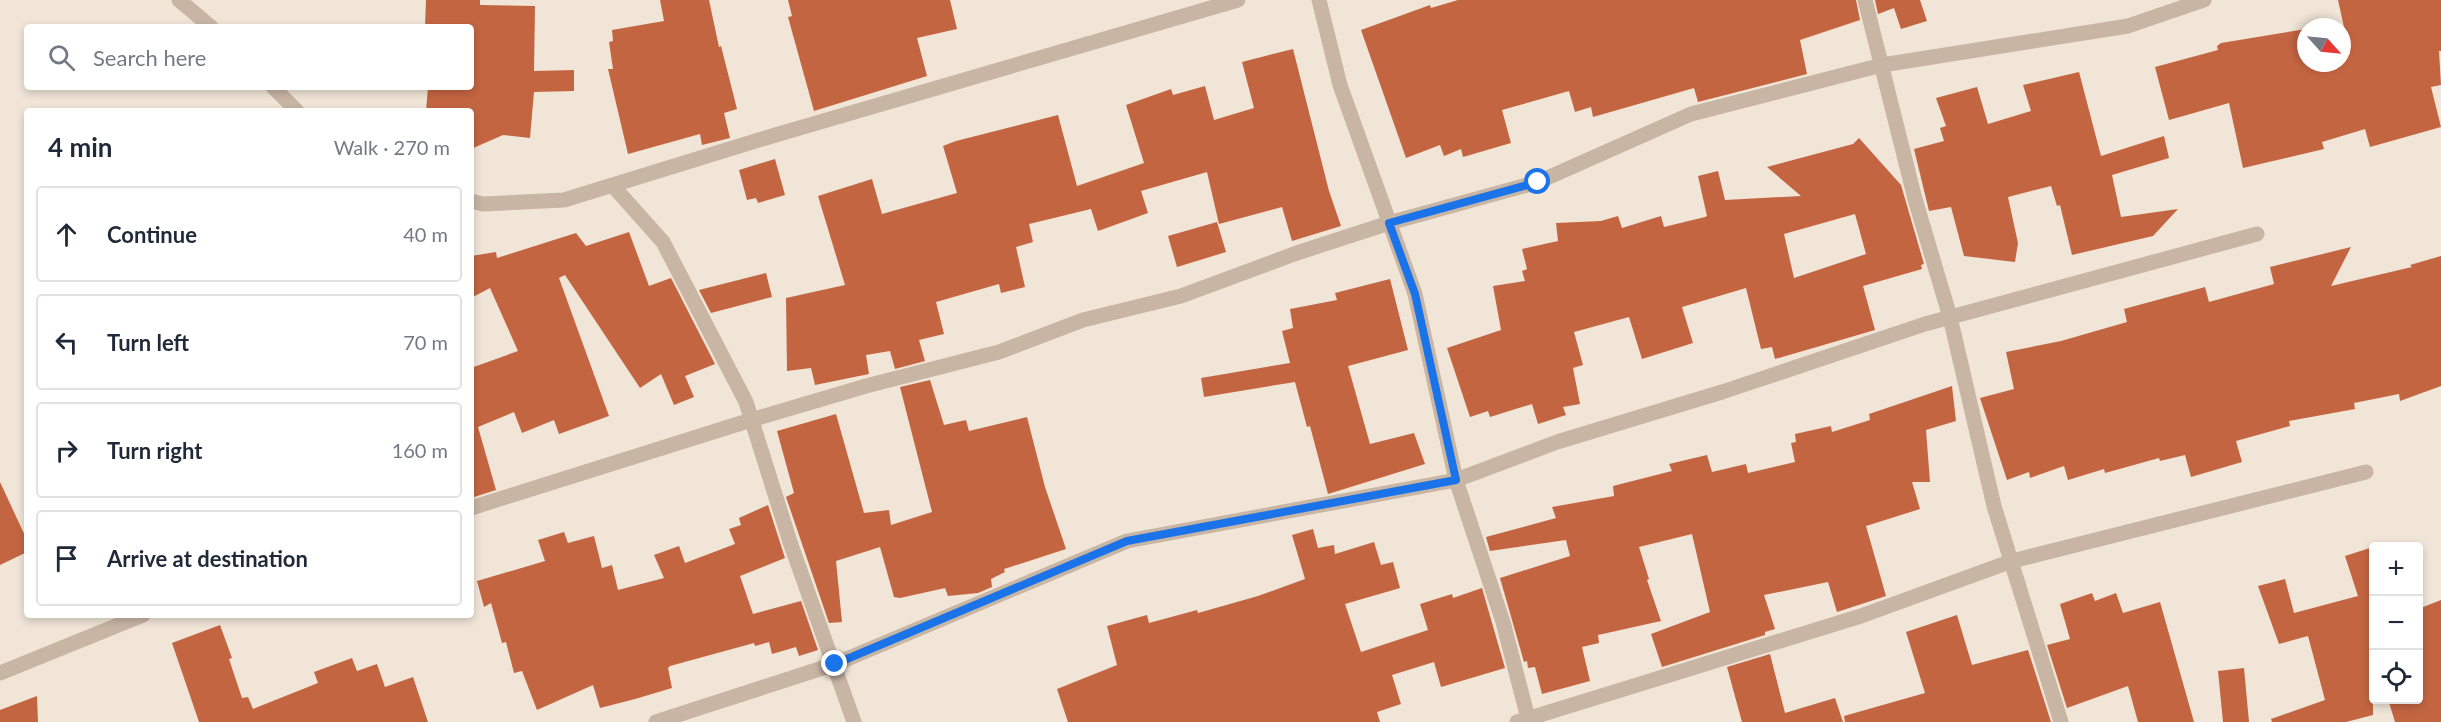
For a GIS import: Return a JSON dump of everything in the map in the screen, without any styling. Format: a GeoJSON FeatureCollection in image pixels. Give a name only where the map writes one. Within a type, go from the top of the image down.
{"type":"FeatureCollection","features":[{"type":"Feature","properties":{"kind":"street"},"geometry":{"type":"LineString","coordinates":[[179,0],[207,24]]}},
{"type":"Feature","properties":{"kind":"street"},"geometry":{"type":"LineString","coordinates":[[474,202],[483,204],[564,200],[772,136],[1238,0]]}},
{"type":"Feature","properties":{"kind":"street"},"geometry":{"type":"LineString","coordinates":[[1319,0],[1340,85],[1415,294],[1456,480],[1503,622],[1525,721],[1861,616],[2012,561],[2366,472]]}},
{"type":"Feature","properties":{"kind":"street"},"geometry":{"type":"LineString","coordinates":[[1865,0],[1915,199],[1950,318],[1994,506],[2061,722]]}},
{"type":"Feature","properties":{"kind":"street"},"geometry":{"type":"LineString","coordinates":[[474,507],[866,386],[999,352],[1083,320],[1181,296],[1294,254],[1389,223],[1538,182],[1690,114],[1882,65],[2128,26],[2204,0]]}},
{"type":"Feature","properties":{"kind":"street"},"geometry":{"type":"LineString","coordinates":[[276,90],[294,108]]}},
{"type":"Feature","properties":{"kind":"street"},"geometry":{"type":"LineString","coordinates":[[613,186],[663,242],[746,402],[790,542],[854,722]]}},
{"type":"Feature","properties":{"kind":"street"},"geometry":{"type":"LineString","coordinates":[[656,722],[835,664],[1127,541],[1456,480],[1557,442],[1722,392],[1950,318],[2258,234]]}},
{"type":"Feature","properties":{"kind":"street"},"geometry":{"type":"LineString","coordinates":[[0,673],[136,618]]}},
{"type":"Feature","properties":{"kind":"building"},"geometry":{"type":"Polygon","coordinates":[[[426,0],[480,0],[480,5],[535,6],[534,71],[574,70],[574,91],[534,92],[530,138],[503,135],[474,148],[474,108],[426,108],[428,90],[474,90],[474,24],[425,24],[426,0]]]}},
{"type":"Feature","properties":{"kind":"building"},"geometry":{"type":"Polygon","coordinates":[[[660,0],[709,0],[719,47],[721,46],[737,109],[724,113],[730,138],[702,145],[700,134],[628,154],[608,69],[613,69],[609,42],[613,41],[612,30],[664,21],[660,0]]]}},
{"type":"Feature","properties":{"kind":"building"},"geometry":{"type":"Polygon","coordinates":[[[788,0],[950,0],[957,29],[917,38],[927,76],[814,111],[788,17],[792,16],[788,0]]]}},
{"type":"Feature","properties":{"kind":"building"},"geometry":{"type":"Polygon","coordinates":[[[1458,0],[1856,0],[1860,20],[1800,40],[1807,74],[1698,102],[1694,88],[1593,117],[1591,107],[1575,112],[1569,91],[1502,110],[1511,143],[1463,157],[1461,149],[1444,156],[1440,145],[1406,158],[1361,30],[1430,5],[1431,8],[1458,0]]]}},
{"type":"Feature","properties":{"kind":"building"},"geometry":{"type":"Polygon","coordinates":[[[1875,0],[1920,0],[1927,21],[1901,29],[1894,8],[1878,14],[1875,0]]]}},
{"type":"Feature","properties":{"kind":"building"},"geometry":{"type":"Polygon","coordinates":[[[2338,0],[2441,0],[2441,51],[2439,51],[2441,85],[2431,87],[2441,127],[2370,147],[2365,129],[2322,142],[2324,149],[2243,168],[2229,103],[2169,120],[2155,67],[2218,50],[2217,46],[2221,43],[2297,30],[2297,72],[2351,72],[2351,18],[2342,18],[2338,0]]]}},
{"type":"Feature","properties":{"kind":"building"},"geometry":{"type":"Polygon","coordinates":[[[1293,49],[1329,191],[1341,226],[1292,241],[1282,207],[1219,224],[1207,172],[1141,191],[1148,213],[1098,231],[1091,209],[1029,224],[1033,242],[1016,247],[1025,287],[1001,293],[999,284],[936,302],[944,334],[919,340],[925,361],[895,369],[890,351],[866,355],[869,374],[815,385],[811,368],[787,371],[786,298],[845,285],[818,196],[872,179],[882,214],[957,193],[943,146],[1058,115],[1077,186],[1144,163],[1126,105],[1171,89],[1173,95],[1205,86],[1214,120],[1254,108],[1242,62],[1293,49]]]}},
{"type":"Feature","properties":{"kind":"building"},"geometry":{"type":"Polygon","coordinates":[[[2079,72],[2101,156],[2164,136],[2169,158],[2112,175],[2121,217],[2178,209],[2153,236],[2072,255],[2060,205],[2057,206],[2051,186],[2008,197],[2018,243],[2015,262],[1964,256],[1951,207],[1929,211],[1914,149],[1944,141],[1940,128],[1946,126],[1936,98],[1977,87],[1988,124],[2031,111],[2023,85],[2079,72]]]}},
{"type":"Feature","properties":{"kind":"building"},"geometry":{"type":"Polygon","coordinates":[[[1859,138],[1901,185],[1924,264],[1921,265],[1922,269],[1863,286],[1875,330],[1775,359],[1772,347],[1761,349],[1746,288],[1682,307],[1693,343],[1642,359],[1629,317],[1574,332],[1583,365],[1573,368],[1580,404],[1563,407],[1566,415],[1538,424],[1532,404],[1490,417],[1488,411],[1470,417],[1447,348],[1501,330],[1493,286],[1525,281],[1522,271],[1527,269],[1522,249],[1558,241],[1556,223],[1601,221],[1618,216],[1622,228],[1661,216],[1664,227],[1705,217],[1707,216],[1698,176],[1718,171],[1725,200],[1801,196],[1767,167],[1853,144],[1859,138]],[[1855,214],[1784,234],[1794,278],[1866,254],[1855,214]]]}},
{"type":"Feature","properties":{"kind":"building"},"geometry":{"type":"Polygon","coordinates":[[[775,159],[785,195],[758,203],[756,198],[747,200],[739,170],[775,159]]]}},
{"type":"Feature","properties":{"kind":"building"},"geometry":{"type":"Polygon","coordinates":[[[1217,222],[1226,252],[1177,267],[1168,236],[1217,222]]]}},
{"type":"Feature","properties":{"kind":"building"},"geometry":{"type":"Polygon","coordinates":[[[629,232],[649,286],[671,278],[715,364],[685,376],[694,397],[674,405],[661,374],[640,388],[565,275],[559,278],[609,416],[559,434],[554,420],[522,433],[514,412],[478,427],[496,490],[474,497],[474,367],[518,351],[490,288],[474,296],[474,256],[496,252],[497,258],[576,233],[586,246],[629,232]]]}},
{"type":"Feature","properties":{"kind":"building"},"geometry":{"type":"Polygon","coordinates":[[[2351,247],[2331,286],[2412,267],[2410,265],[2441,256],[2441,386],[2400,401],[2399,394],[2354,403],[2355,409],[2289,421],[2290,426],[2236,441],[2242,462],[2191,477],[2185,455],[2160,461],[2159,458],[2105,473],[2104,469],[2068,480],[2064,466],[2030,478],[2029,472],[2007,480],[1980,398],[2014,389],[2006,352],[2061,341],[2127,322],[2124,309],[2205,287],[2209,302],[2274,284],[2270,267],[2351,247]]]}},
{"type":"Feature","properties":{"kind":"building"},"geometry":{"type":"Polygon","coordinates":[[[766,273],[772,297],[711,313],[699,290],[766,273]]]}},
{"type":"Feature","properties":{"kind":"building"},"geometry":{"type":"Polygon","coordinates":[[[1390,279],[1408,350],[1348,366],[1370,444],[1414,433],[1425,464],[1328,494],[1310,426],[1307,427],[1295,382],[1204,397],[1201,378],[1290,363],[1282,331],[1293,328],[1290,309],[1337,300],[1335,293],[1390,279]]]}},
{"type":"Feature","properties":{"kind":"building"},"geometry":{"type":"Polygon","coordinates":[[[930,380],[944,425],[966,420],[969,431],[1027,417],[1045,487],[1066,549],[1004,569],[1005,572],[991,579],[992,587],[978,593],[948,596],[945,588],[900,598],[894,597],[880,547],[836,561],[842,622],[829,623],[786,497],[794,493],[777,431],[836,414],[864,513],[889,510],[891,525],[932,512],[900,387],[930,380]]]}},
{"type":"Feature","properties":{"kind":"building"},"geometry":{"type":"Polygon","coordinates":[[[1952,386],[1956,421],[1926,430],[1930,482],[1912,482],[1920,509],[1866,526],[1886,596],[1837,612],[1828,582],[1764,595],[1775,629],[1765,632],[1765,635],[1662,667],[1651,634],[1710,612],[1692,534],[1639,547],[1661,621],[1598,635],[1599,643],[1582,647],[1590,681],[1542,694],[1535,667],[1528,668],[1527,661],[1524,662],[1500,578],[1570,556],[1566,540],[1490,551],[1486,537],[1556,518],[1552,507],[1614,496],[1613,486],[1672,471],[1669,464],[1707,455],[1712,472],[1746,464],[1748,473],[1795,462],[1791,443],[1796,442],[1795,434],[1831,426],[1832,432],[1870,420],[1869,414],[1952,386]]]}},
{"type":"Feature","properties":{"kind":"building"},"geometry":{"type":"Polygon","coordinates":[[[0,482],[24,534],[24,553],[0,565],[0,482]]]}},
{"type":"Feature","properties":{"kind":"building"},"geometry":{"type":"Polygon","coordinates":[[[768,505],[785,558],[740,576],[753,614],[801,601],[818,650],[799,656],[796,647],[772,654],[769,642],[755,646],[754,643],[670,666],[668,668],[672,688],[600,708],[593,685],[537,710],[522,671],[514,673],[506,642],[502,643],[491,603],[484,607],[477,581],[545,561],[538,540],[564,532],[568,543],[594,536],[602,568],[612,565],[618,590],[664,578],[654,555],[679,546],[685,563],[735,544],[729,529],[741,525],[739,518],[768,505]]]}},
{"type":"Feature","properties":{"kind":"building"},"geometry":{"type":"Polygon","coordinates":[[[1313,529],[1318,548],[1334,545],[1335,554],[1374,542],[1381,565],[1393,562],[1400,588],[1345,604],[1361,652],[1428,630],[1420,604],[1452,594],[1453,598],[1482,588],[1505,668],[1441,687],[1434,662],[1392,675],[1401,704],[1377,712],[1380,722],[1068,722],[1057,689],[1117,665],[1107,626],[1147,615],[1149,623],[1197,610],[1198,613],[1258,596],[1305,579],[1292,535],[1313,529]]]}},
{"type":"Feature","properties":{"kind":"building"},"geometry":{"type":"Polygon","coordinates":[[[2369,548],[2369,704],[2373,704],[2373,715],[2346,722],[2272,722],[2271,719],[2325,700],[2308,636],[2279,644],[2258,586],[2285,579],[2294,613],[2358,596],[2345,556],[2369,548]]]}},
{"type":"Feature","properties":{"kind":"building"},"geometry":{"type":"Polygon","coordinates":[[[2092,593],[2095,601],[2116,593],[2123,613],[2160,602],[2194,722],[2138,722],[2128,686],[2067,708],[2047,645],[2070,639],[2060,604],[2092,593]]]}},
{"type":"Feature","properties":{"kind":"building"},"geometry":{"type":"Polygon","coordinates":[[[2441,600],[2441,722],[2395,722],[2390,704],[2423,704],[2423,607],[2441,600]]]}},
{"type":"Feature","properties":{"kind":"building"},"geometry":{"type":"Polygon","coordinates":[[[1957,615],[1972,665],[2028,650],[2051,722],[1845,722],[1844,716],[1925,693],[1906,632],[1957,615]]]}},
{"type":"Feature","properties":{"kind":"building"},"geometry":{"type":"Polygon","coordinates":[[[220,625],[232,658],[229,659],[242,698],[248,697],[253,709],[318,683],[314,672],[352,658],[357,671],[377,664],[385,687],[413,677],[428,722],[199,722],[172,643],[220,625]]]}},
{"type":"Feature","properties":{"kind":"building"},"geometry":{"type":"Polygon","coordinates":[[[1770,654],[1785,713],[1835,698],[1843,722],[1742,722],[1727,667],[1770,654]]]}},
{"type":"Feature","properties":{"kind":"building"},"geometry":{"type":"Polygon","coordinates":[[[2244,668],[2249,722],[2223,722],[2218,671],[2244,668]]]}},
{"type":"Feature","properties":{"kind":"building"},"geometry":{"type":"Polygon","coordinates":[[[37,696],[38,722],[0,722],[0,710],[37,696]]]}},
{"type":"Feature","properties":{"kind":"route"},"geometry":{"type":"LineString","coordinates":[[835,664],[1127,541],[1456,480],[1415,294],[1389,223],[1538,182]]}}]}
